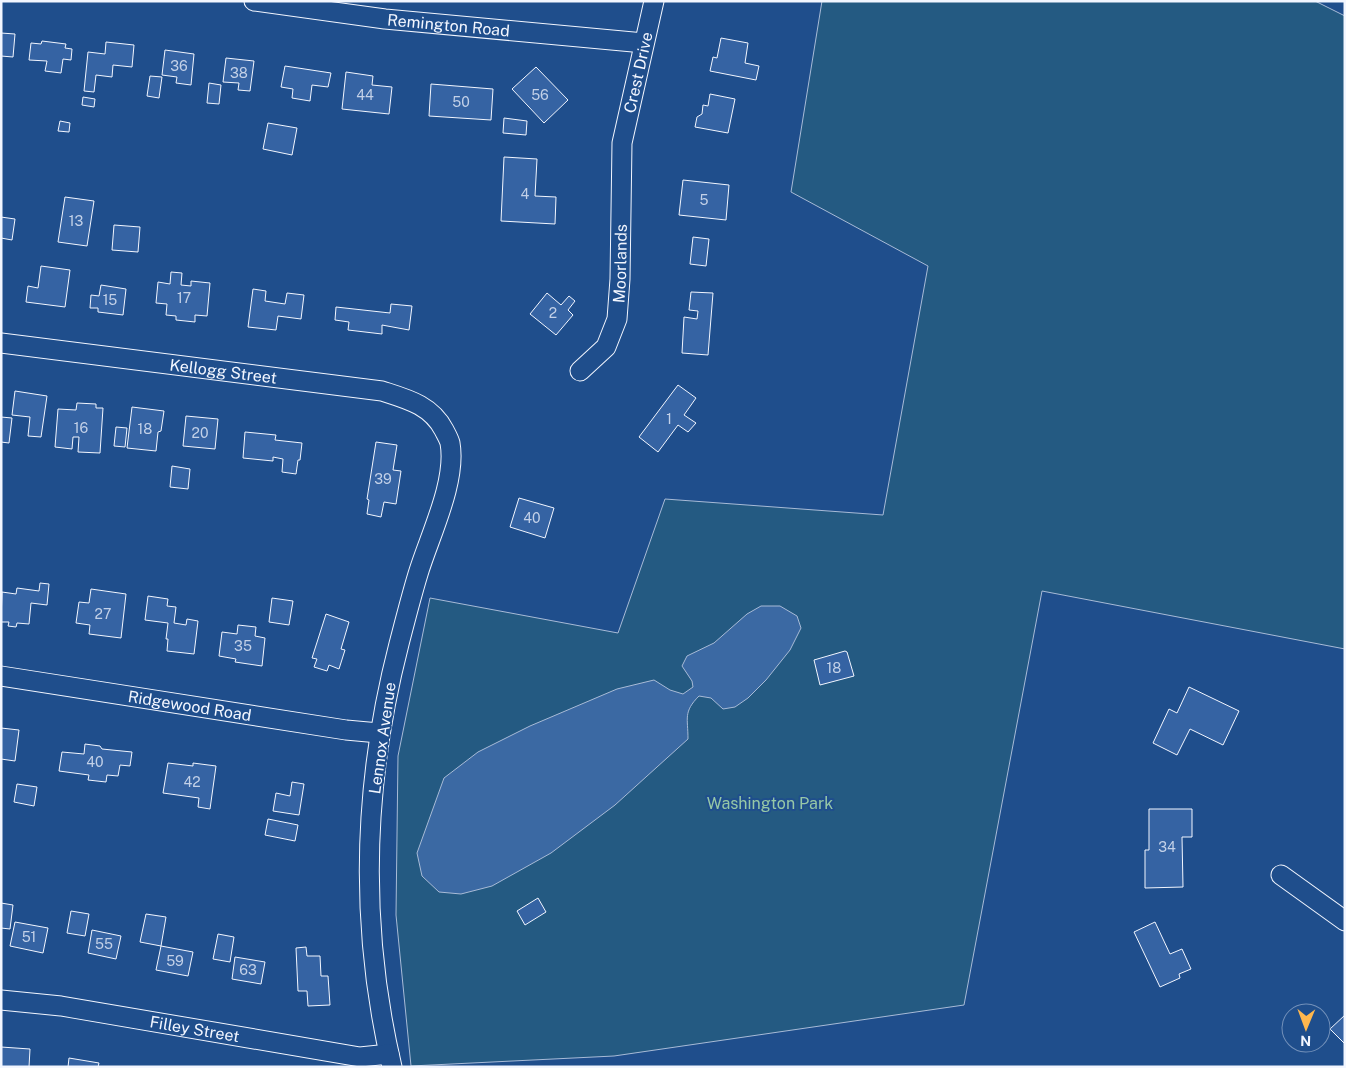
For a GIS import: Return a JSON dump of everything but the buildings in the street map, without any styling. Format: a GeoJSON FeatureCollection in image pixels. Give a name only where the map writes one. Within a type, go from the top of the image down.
{"type":"FeatureCollection","features":[{"type":"Feature","properties":{"kind":"street","name":"Remington Road"},"geometry":{"type":"LineString","coordinates":[[254,1],[385,19],[644,43]]}},
{"type":"Feature","properties":{"kind":"street","name":"Crest Drive"},"geometry":{"type":"LineString","coordinates":[[622,143],[654,1]]}},
{"type":"Feature","properties":{"kind":"street","name":"Moorlands"},"geometry":{"type":"LineString","coordinates":[[580,371],[606,347],[617,320],[621,252],[622,143]]}},
{"type":"Feature","properties":{"kind":"street","name":"Kellogg Street"},"geometry":{"type":"LineString","coordinates":[[1,343],[382,391],[414,401],[438,418]]}},
{"type":"Feature","properties":{"kind":"street","name":"Lennox Avenue"},"geometry":{"type":"LineString","coordinates":[[391,1060],[376,979],[370,930],[369,892],[373,792],[379,733],[399,642],[451,469],[450,442],[438,418]]}},
{"type":"Feature","properties":{"kind":"street","name":"Ridgewood Road"},"geometry":{"type":"LineString","coordinates":[[1,676],[346,730],[379,733]]}},
{"type":"Feature","properties":{"kind":"street"},"geometry":{"type":"LineString","coordinates":[[1281,875],[1345,921]]}},
{"type":"Feature","properties":{"kind":"street","name":"Filley Street"},"geometry":{"type":"LineString","coordinates":[[1,1000],[61,1006],[360,1057],[391,1060]]}},
{"type":"Feature","properties":{"kind":"green space","name":"Washington Park"},"geometry":{"type":"Polygon","coordinates":[[[822,1],[1315,1],[1345,16],[1345,649],[1042,591],[964,1005],[614,1056],[411,1066],[396,915],[398,756],[430,598],[618,633],[665,499],[883,515],[928,266],[791,192],[822,1]]]}},
{"type":"Feature","properties":{"kind":"shaded area"},"geometry":{"type":"Polygon","coordinates":[[[761,606],[780,606],[797,616],[801,628],[790,650],[766,680],[748,698],[735,707],[723,709],[711,698],[699,696],[688,711],[688,739],[615,805],[551,853],[492,886],[461,894],[439,892],[422,876],[417,853],[444,778],[478,752],[530,726],[617,689],[654,680],[670,690],[683,694],[693,687],[692,681],[682,666],[687,656],[714,643],[747,614],[761,606]]]}}]}
